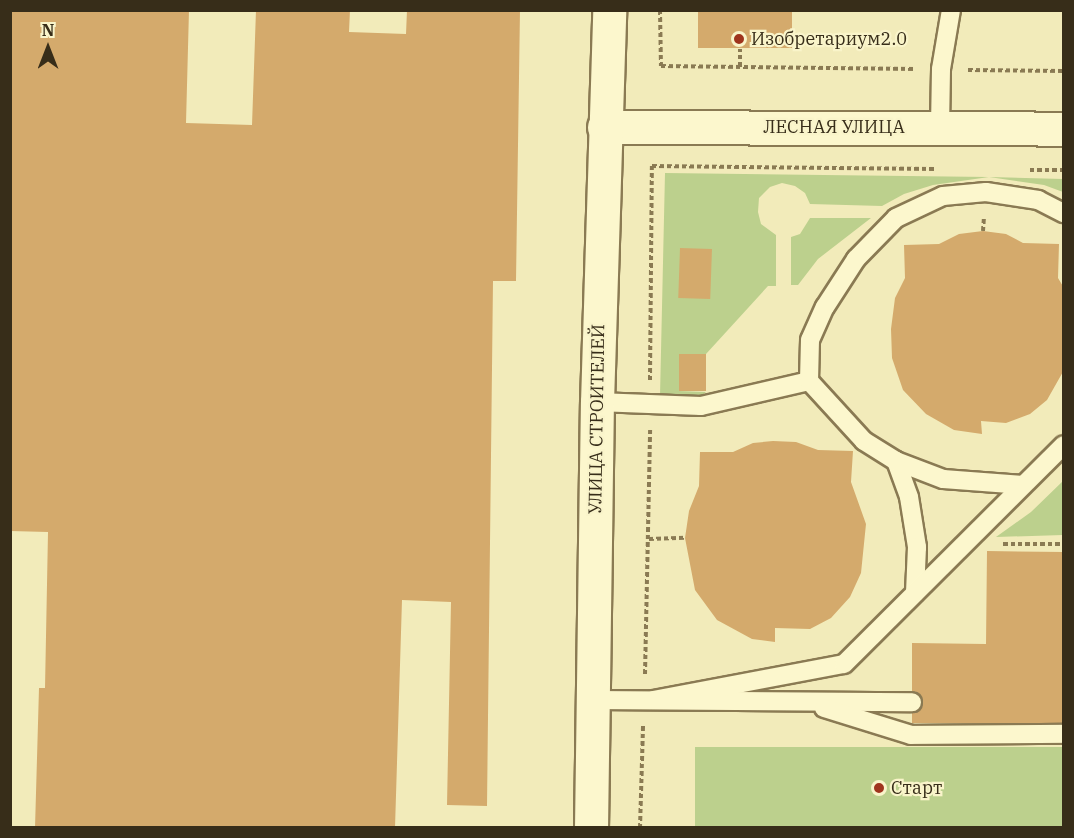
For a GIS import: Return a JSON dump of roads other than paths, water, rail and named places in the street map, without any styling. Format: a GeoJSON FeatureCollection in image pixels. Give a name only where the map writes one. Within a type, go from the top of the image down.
{"type":"FeatureCollection","features":[{"type":"Feature","properties":{"kind":"street","name":"УЛИЦА СТРОИТЕЛЕЙ"},"geometry":{"type":"LineString","coordinates":[[591,828],[597,402],[609,10]]}},
{"type":"Feature","properties":{"kind":"street","name":"ЛЕСНАЯ УЛИЦА"},"geometry":{"type":"LineString","coordinates":[[604,127],[1064,129]]}},
{"type":"Feature","properties":{"kind":"lane"},"geometry":{"type":"LineString","coordinates":[[940,127],[941,69],[951,10]]}},
{"type":"Feature","properties":{"kind":"lane"},"geometry":{"type":"LineString","coordinates":[[1023,485],[942,479],[896,461],[864,441],[809,381],[810,340],[825,307],[856,259],[896,218],[943,196],[987,192],[1038,200],[1064,213]]}},
{"type":"Feature","properties":{"kind":"lane"},"geometry":{"type":"LineString","coordinates":[[597,402],[700,406],[809,381]]}},
{"type":"Feature","properties":{"kind":"lane"},"geometry":{"type":"LineString","coordinates":[[649,700],[844,664],[1064,445]]}},
{"type":"Feature","properties":{"kind":"lane"},"geometry":{"type":"LineString","coordinates":[[896,461],[909,497],[917,548],[915,593]]}},
{"type":"Feature","properties":{"kind":"lane"},"geometry":{"type":"LineString","coordinates":[[593,700],[912,702]]}},
{"type":"Feature","properties":{"kind":"lane"},"geometry":{"type":"LineString","coordinates":[[805,702],[911,735],[1064,734]]}},
{"type":"Feature","properties":{"kind":"place","name":"Изобретариум2.0"},"geometry":{"type":"Point","coordinates":[739,39]}},
{"type":"Feature","properties":{"kind":"place","name":"Старт"},"geometry":{"type":"Point","coordinates":[879,788]}}]}
